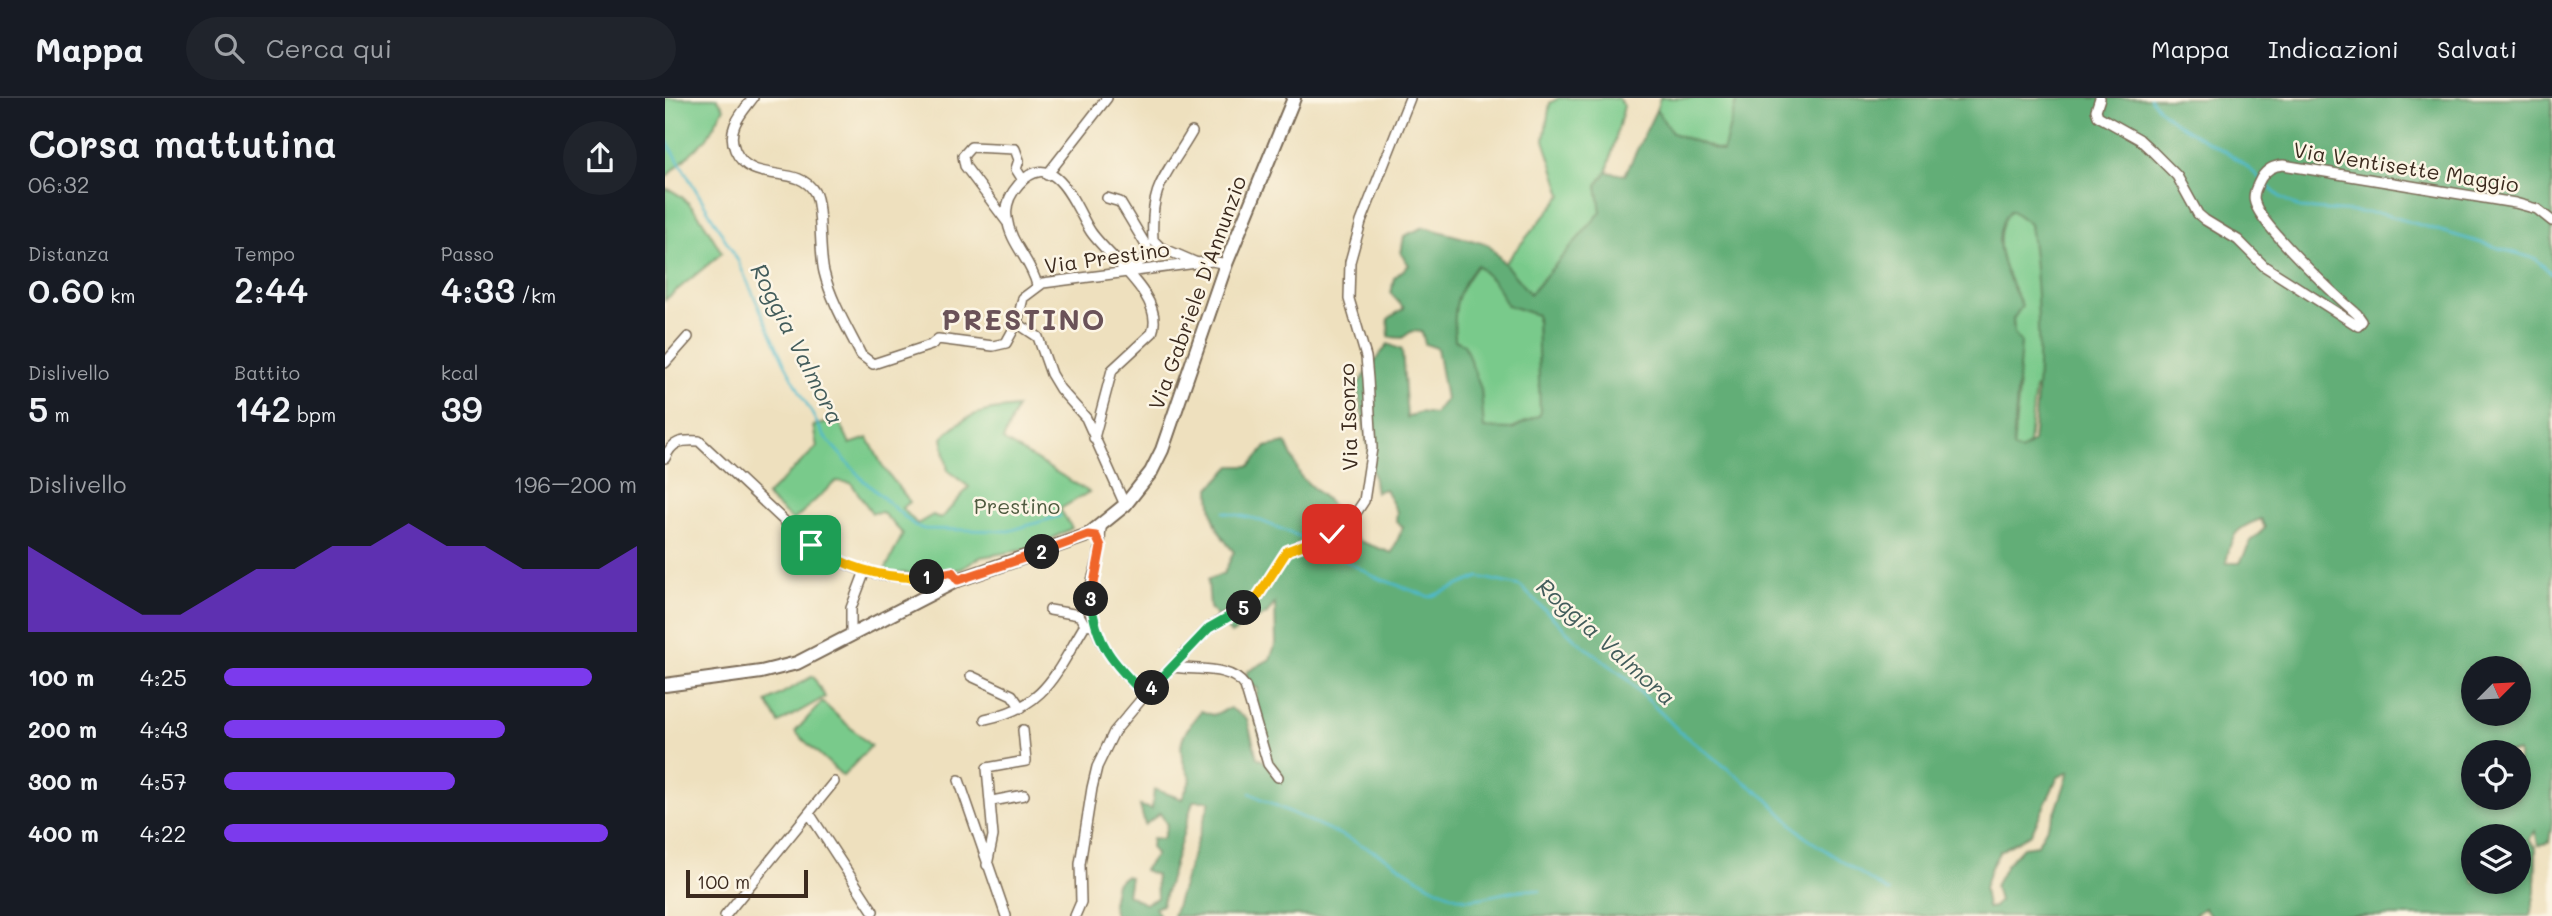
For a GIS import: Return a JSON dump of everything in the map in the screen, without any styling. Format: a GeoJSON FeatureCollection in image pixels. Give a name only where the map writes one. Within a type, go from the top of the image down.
{"type":"FeatureCollection","features":[{"type":"Feature","properties":{"kind":"main road","name":"Via Gabriele D'Annunzio"},"geometry":{"type":"LineString","coordinates":[[1057,546],[1127,502],[1162,450],[1226,264],[1294,98]]}},
{"type":"Feature","properties":{"kind":"main road","name":"Via Gabriele D'Annunzio"},"geometry":{"type":"LineString","coordinates":[[665,685],[761,672],[785,666],[958,580],[1057,546],[1097,537],[1111,514]]}},
{"type":"Feature","properties":{"kind":"street","name":"Via Prestino"},"geometry":{"type":"LineString","coordinates":[[753,98],[734,124],[734,149],[750,168],[761,173],[799,179],[815,193],[819,203],[819,237],[825,275],[841,316],[866,361],[880,362],[931,345],[938,339],[999,346],[1011,337],[1023,298],[1037,285],[1127,272],[1199,264],[1226,264]]}},
{"type":"Feature","properties":{"kind":"street"},"geometry":{"type":"LineString","coordinates":[[1047,175],[1107,98]]}},
{"type":"Feature","properties":{"kind":"street","name":"Via Isonzo"},"geometry":{"type":"LineString","coordinates":[[1078,914],[1082,851],[1097,767],[1114,732],[1209,628],[1258,596],[1287,551],[1348,525],[1364,501],[1372,448],[1368,379],[1366,357],[1347,284],[1361,222],[1410,98]]}},
{"type":"Feature","properties":{"kind":"street","name":"Via Ventisette Maggio"},"geometry":{"type":"LineString","coordinates":[[2101,98],[2096,110],[2098,116],[2139,139],[2152,151],[2185,186],[2198,214],[2238,240],[2264,266],[2348,321],[2361,325],[2357,314],[2264,219],[2254,202],[2258,183],[2272,168],[2283,165],[2528,205],[2552,221]]}},
{"type":"Feature","properties":{"kind":"street"},"geometry":{"type":"LineString","coordinates":[[1192,132],[1156,189],[1152,218],[1153,240],[1160,247],[1199,264]]}},
{"type":"Feature","properties":{"kind":"street"},"geometry":{"type":"LineString","coordinates":[[1023,180],[1016,169],[1019,160],[1015,149],[971,147],[963,156],[965,166],[1007,223],[1037,285]]}},
{"type":"Feature","properties":{"kind":"street"},"geometry":{"type":"LineString","coordinates":[[1007,223],[1009,197],[1023,180],[1038,174],[1047,175],[1069,189],[1090,231],[1127,272],[1150,304],[1154,326],[1148,338],[1112,370],[1094,438]]}},
{"type":"Feature","properties":{"kind":"street"},"geometry":{"type":"LineString","coordinates":[[1107,198],[1121,202],[1147,247],[1148,255],[1127,272]]}},
{"type":"Feature","properties":{"kind":"street"},"geometry":{"type":"LineString","coordinates":[[1017,323],[1038,337],[1051,374],[1060,389],[1077,405],[1127,502]]}},
{"type":"Feature","properties":{"kind":"street"},"geometry":{"type":"LineString","coordinates":[[665,363],[688,337]]}},
{"type":"Feature","properties":{"kind":"street"},"geometry":{"type":"LineString","coordinates":[[665,458],[669,448],[681,440],[699,441],[811,545],[831,558],[897,579],[952,572],[958,580]]}},
{"type":"Feature","properties":{"kind":"street"},"geometry":{"type":"LineString","coordinates":[[985,719],[1012,713],[1043,692],[1089,624],[1090,590],[1097,537],[1111,514]]}},
{"type":"Feature","properties":{"kind":"street"},"geometry":{"type":"LineString","coordinates":[[852,635],[851,608],[865,571]]}},
{"type":"Feature","properties":{"kind":"street"},"geometry":{"type":"LineString","coordinates":[[1051,610],[1079,615],[1089,624],[1115,663],[1145,695]]}},
{"type":"Feature","properties":{"kind":"street"},"geometry":{"type":"LineString","coordinates":[[1174,667],[1227,673],[1240,679],[1245,686],[1268,764],[1278,777]]}},
{"type":"Feature","properties":{"kind":"street"},"geometry":{"type":"LineString","coordinates":[[971,676],[1011,695],[1021,708]]}},
{"type":"Feature","properties":{"kind":"street"},"geometry":{"type":"LineString","coordinates":[[987,865],[993,836],[987,768],[1026,761],[1023,730]]}},
{"type":"Feature","properties":{"kind":"street"},"geometry":{"type":"LineString","coordinates":[[959,780],[1006,916]]}},
{"type":"Feature","properties":{"kind":"street"},"geometry":{"type":"LineString","coordinates":[[725,916],[834,782]]}},
{"type":"Feature","properties":{"kind":"street"},"geometry":{"type":"LineString","coordinates":[[992,801],[1024,794]]}},
{"type":"Feature","properties":{"kind":"street"},"geometry":{"type":"LineString","coordinates":[[809,813],[873,911]]}},
{"type":"Feature","properties":{"kind":"green space"},"geometry":{"type":"Polygon","coordinates":[[[665,98],[717,98],[724,108],[707,138],[665,178],[665,98]]]}},
{"type":"Feature","properties":{"kind":"green space"},"geometry":{"type":"Polygon","coordinates":[[[1559,98],[1618,98],[1624,106],[1607,172],[1597,185],[1602,212],[1529,295],[1504,264],[1562,195],[1544,140],[1550,103],[1559,98]]]}},
{"type":"Feature","properties":{"kind":"green space"},"geometry":{"type":"Polygon","coordinates":[[[1660,98],[1737,98],[1724,152],[1672,133],[1656,110],[1660,98]]]}},
{"type":"Feature","properties":{"kind":"green space"},"geometry":{"type":"Polygon","coordinates":[[[1737,98],[2552,98],[2552,822],[2549,843],[2538,845],[2535,831],[2531,837],[2531,824],[2461,824],[2461,894],[2531,894],[2531,842],[2536,848],[2535,892],[2530,916],[2210,916],[2204,908],[2193,916],[1173,916],[1210,801],[1193,801],[1162,905],[1155,908],[1160,916],[1115,916],[1112,903],[1116,883],[1125,876],[1130,877],[1127,894],[1145,904],[1157,898],[1156,875],[1144,870],[1156,854],[1151,847],[1152,838],[1163,839],[1167,825],[1160,813],[1145,825],[1140,806],[1152,809],[1154,789],[1182,799],[1191,779],[1182,759],[1182,743],[1188,728],[1201,711],[1213,715],[1230,708],[1247,719],[1257,757],[1275,768],[1258,729],[1255,708],[1258,688],[1245,685],[1247,672],[1270,659],[1276,643],[1275,603],[1267,614],[1231,634],[1210,608],[1208,580],[1224,573],[1234,552],[1215,523],[1210,488],[1231,466],[1250,466],[1266,447],[1286,443],[1301,477],[1342,514],[1359,541],[1392,553],[1403,527],[1396,521],[1397,512],[1385,489],[1376,492],[1357,385],[1388,344],[1402,350],[1407,418],[1420,412],[1434,414],[1446,399],[1437,348],[1425,344],[1422,332],[1412,331],[1402,338],[1389,337],[1388,319],[1404,308],[1391,294],[1394,278],[1409,265],[1401,254],[1404,236],[1424,227],[1489,245],[1530,294],[1601,212],[1597,185],[1607,172],[1625,175],[1656,110],[1672,133],[1723,152],[1737,98]],[[2011,210],[2003,221],[1999,245],[2001,257],[2022,306],[2013,319],[2014,334],[2021,343],[2013,448],[2021,451],[2033,442],[2036,414],[2036,278],[2030,224],[2011,210]],[[1477,265],[1457,300],[1455,340],[1464,344],[1481,389],[1484,428],[1512,429],[1540,415],[1537,315],[1507,305],[1495,283],[1477,265]],[[2261,519],[2235,534],[2226,563],[2240,563],[2251,541],[2265,528],[2261,519]],[[2069,772],[2058,777],[2031,834],[2000,851],[1991,867],[1984,888],[1987,908],[1994,907],[1999,901],[1995,886],[2007,864],[2023,847],[2037,845],[2056,811],[2069,772]]]}},
{"type":"Feature","properties":{"kind":"green space"},"geometry":{"type":"Polygon","coordinates":[[[665,188],[675,192],[691,206],[722,253],[665,300],[665,188]]]}},
{"type":"Feature","properties":{"kind":"green space"},"geometry":{"type":"Polygon","coordinates":[[[2011,210],[2030,224],[2039,287],[2039,386],[2035,388],[2029,443],[2021,452],[2013,449],[2019,391],[2013,319],[2022,306],[2006,270],[2000,245],[2000,232],[2011,210]]]}},
{"type":"Feature","properties":{"kind":"green space"},"geometry":{"type":"Polygon","coordinates":[[[1477,265],[1495,283],[1507,305],[1537,315],[1541,415],[1512,429],[1483,429],[1481,389],[1455,340],[1453,312],[1459,288],[1477,265]]]}},
{"type":"Feature","properties":{"kind":"green space","name":"Prestino"},"geometry":{"type":"Polygon","coordinates":[[[1017,407],[1003,440],[1089,492],[1060,509],[1072,528],[1034,548],[981,557],[961,569],[916,574],[884,572],[903,534],[882,512],[872,513],[851,483],[836,481],[793,521],[766,496],[817,447],[813,426],[839,420],[850,444],[868,438],[883,467],[910,502],[902,508],[917,524],[933,515],[941,519],[969,487],[948,471],[942,438],[959,423],[976,414],[1017,407]]]}},
{"type":"Feature","properties":{"kind":"green space"},"geometry":{"type":"Polygon","coordinates":[[[813,676],[825,697],[779,723],[767,702],[813,676]]]}},
{"type":"Feature","properties":{"kind":"green space"},"geometry":{"type":"Polygon","coordinates":[[[822,702],[871,746],[843,776],[795,732],[822,702]]]}},
{"type":"Feature","properties":{"kind":"waterway"},"geometry":{"type":"LineString","coordinates":[[2150,98],[2174,121],[2233,156],[2259,178]]}},
{"type":"Feature","properties":{"kind":"waterway","name":"Roggia Valmora"},"geometry":{"type":"LineString","coordinates":[[665,138],[737,259],[784,362],[824,436],[863,480],[915,526],[924,529],[1009,531],[1060,516]]}},
{"type":"Feature","properties":{"kind":"waterway"},"geometry":{"type":"LineString","coordinates":[[2263,182],[2280,197],[2300,208],[2383,214],[2536,259],[2552,274]]}},
{"type":"Feature","properties":{"kind":"waterway","name":"Roggia Valmora"},"geometry":{"type":"LineString","coordinates":[[1224,512],[1256,519],[1306,539]]}},
{"type":"Feature","properties":{"kind":"waterway","name":"Roggia Valmora"},"geometry":{"type":"LineString","coordinates":[[1315,544],[1375,577],[1430,597],[1479,577],[1520,586],[1576,640],[1625,677],[1680,732],[1767,799],[1805,837],[1889,892]]}},
{"type":"Feature","properties":{"kind":"waterway"},"geometry":{"type":"LineString","coordinates":[[1250,793],[1365,846],[1430,885],[1461,898],[1479,898],[1519,890],[1540,891]]}},
{"type":"Feature","properties":{"kind":"district","name":"PRESTINO"},"geometry":{"type":"Point","coordinates":[1024,320]}},
{"type":"Feature","properties":{"kind":"route"},"geometry":{"type":"LineString","coordinates":[[811,545],[831,558],[897,579],[952,572],[958,580],[1088,535],[1096,536],[1101,547],[1090,590],[1094,624],[1100,641],[1115,663],[1145,695],[1209,628],[1251,604],[1287,551],[1332,534]]}}]}
